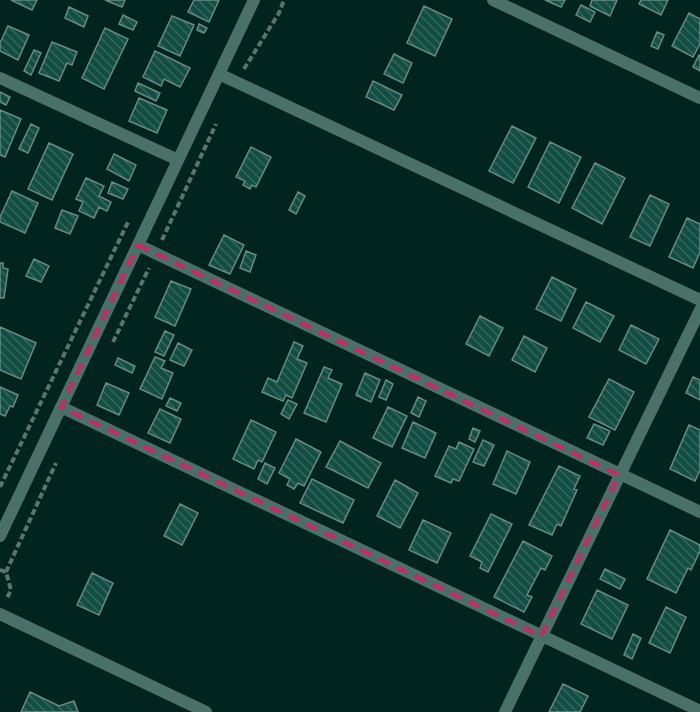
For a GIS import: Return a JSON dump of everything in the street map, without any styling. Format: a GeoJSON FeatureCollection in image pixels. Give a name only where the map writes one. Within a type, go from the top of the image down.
{"type":"FeatureCollection","features":[{"type":"Feature","properties":{"kind":"street"},"geometry":{"type":"LineString","coordinates":[[0,536],[254,0]]}},
{"type":"Feature","properties":{"kind":"street"},"geometry":{"type":"LineString","coordinates":[[493,0],[700,98]]}},
{"type":"Feature","properties":{"kind":"street"},"geometry":{"type":"LineString","coordinates":[[219,74],[700,300]]}},
{"type":"Feature","properties":{"kind":"street"},"geometry":{"type":"LineString","coordinates":[[0,78],[178,160]]}},
{"type":"Feature","properties":{"kind":"street"},"geometry":{"type":"LineString","coordinates":[[138,245],[700,512]]}},
{"type":"Feature","properties":{"kind":"street"},"geometry":{"type":"LineString","coordinates":[[505,712],[700,310]]}},
{"type":"Feature","properties":{"kind":"street"},"geometry":{"type":"LineString","coordinates":[[61,407],[700,711]]}},
{"type":"Feature","properties":{"kind":"street"},"geometry":{"type":"LineString","coordinates":[[0,614],[206,712]]}},
{"type":"Feature","properties":{"kind":"path"},"geometry":{"type":"LineString","coordinates":[[236,81],[279,13],[284,0]]}},
{"type":"Feature","properties":{"kind":"path"},"geometry":{"type":"LineString","coordinates":[[109,350],[221,114]]}},
{"type":"Feature","properties":{"kind":"path"},"geometry":{"type":"LineString","coordinates":[[0,487],[130,217]]}},
{"type":"Feature","properties":{"kind":"path"},"geometry":{"type":"LineString","coordinates":[[6,601],[11,590],[6,572],[58,457]]}},
{"type":"Feature","properties":{"kind":"path"},"geometry":{"type":"LineString","coordinates":[[0,570],[6,572]]}},
{"type":"Feature","properties":{"kind":"highlighted area"},"geometry":{"type":"Polygon","coordinates":[[[138,245],[619,475],[541,636],[61,407],[138,245]]]}},
{"type":"Feature","properties":{"kind":"building"},"geometry":{"type":"Polygon","coordinates":[[[11,0],[37,0],[32,10],[11,0]]]}},
{"type":"Feature","properties":{"kind":"building"},"geometry":{"type":"Polygon","coordinates":[[[105,0],[125,0],[122,7],[105,0]]]}},
{"type":"Feature","properties":{"kind":"building"},"geometry":{"type":"Polygon","coordinates":[[[194,0],[219,0],[209,22],[188,12],[194,0]]]}},
{"type":"Feature","properties":{"kind":"building"},"geometry":{"type":"Polygon","coordinates":[[[545,0],[565,0],[561,7],[545,0]]]}},
{"type":"Feature","properties":{"kind":"building"},"geometry":{"type":"Polygon","coordinates":[[[592,0],[617,0],[610,16],[590,6],[592,0]]]}},
{"type":"Feature","properties":{"kind":"building"},"geometry":{"type":"Polygon","coordinates":[[[641,0],[668,0],[661,15],[639,4],[641,0]]]}},
{"type":"Feature","properties":{"kind":"building"},"geometry":{"type":"Polygon","coordinates":[[[581,5],[595,12],[590,22],[576,15],[581,5]]]}},
{"type":"Feature","properties":{"kind":"building"},"geometry":{"type":"Polygon","coordinates":[[[424,6],[452,19],[435,56],[407,43],[424,6]]]}},
{"type":"Feature","properties":{"kind":"building"},"geometry":{"type":"Polygon","coordinates":[[[69,7],[88,16],[84,27],[65,18],[69,7]]]}},
{"type":"Feature","properties":{"kind":"building"},"geometry":{"type":"Polygon","coordinates":[[[689,13],[700,19],[700,44],[693,57],[672,46],[689,13]]]}},
{"type":"Feature","properties":{"kind":"building"},"geometry":{"type":"Polygon","coordinates":[[[123,15],[137,22],[133,30],[119,24],[123,15]]]}},
{"type":"Feature","properties":{"kind":"building"},"geometry":{"type":"Polygon","coordinates":[[[172,16],[194,25],[180,56],[158,46],[172,16]]]}},
{"type":"Feature","properties":{"kind":"building"},"geometry":{"type":"Polygon","coordinates":[[[199,24],[207,28],[204,33],[197,30],[199,24]]]}},
{"type":"Feature","properties":{"kind":"building"},"geometry":{"type":"Polygon","coordinates":[[[8,26],[29,35],[18,60],[0,51],[0,43],[8,26]]]}},
{"type":"Feature","properties":{"kind":"building"},"geometry":{"type":"Polygon","coordinates":[[[105,28],[128,39],[104,89],[82,78],[105,28]]]}},
{"type":"Feature","properties":{"kind":"building"},"geometry":{"type":"Polygon","coordinates":[[[657,32],[664,35],[658,49],[651,46],[657,32]]]}},
{"type":"Feature","properties":{"kind":"building"},"geometry":{"type":"Polygon","coordinates":[[[52,42],[77,52],[72,65],[67,63],[59,81],[39,73],[52,42]]]}},
{"type":"Feature","properties":{"kind":"building"},"geometry":{"type":"Polygon","coordinates":[[[34,50],[41,53],[31,75],[24,71],[34,50]]]}},
{"type":"Feature","properties":{"kind":"building"},"geometry":{"type":"Polygon","coordinates":[[[155,51],[190,68],[180,87],[164,79],[161,86],[143,77],[155,51]]]}},
{"type":"Feature","properties":{"kind":"building"},"geometry":{"type":"Polygon","coordinates":[[[394,54],[412,63],[403,83],[384,74],[394,54]]]}},
{"type":"Feature","properties":{"kind":"building"},"geometry":{"type":"Polygon","coordinates":[[[700,56],[700,71],[693,67],[700,56]]]}},
{"type":"Feature","properties":{"kind":"building"},"geometry":{"type":"Polygon","coordinates":[[[373,81],[402,95],[394,110],[366,97],[373,81]]]}},
{"type":"Feature","properties":{"kind":"building"},"geometry":{"type":"Polygon","coordinates":[[[138,83],[160,93],[156,101],[135,91],[138,83]]]}},
{"type":"Feature","properties":{"kind":"building"},"geometry":{"type":"Polygon","coordinates":[[[0,92],[10,97],[6,105],[0,102],[0,92]]]}},
{"type":"Feature","properties":{"kind":"building"},"geometry":{"type":"Polygon","coordinates":[[[139,98],[167,110],[157,133],[129,121],[139,98]]]}},
{"type":"Feature","properties":{"kind":"building"},"geometry":{"type":"Polygon","coordinates":[[[0,110],[21,119],[5,157],[0,155],[0,110]]]}},
{"type":"Feature","properties":{"kind":"building"},"geometry":{"type":"Polygon","coordinates":[[[31,124],[39,128],[28,153],[19,149],[31,124]]]}},
{"type":"Feature","properties":{"kind":"building"},"geometry":{"type":"Polygon","coordinates":[[[512,126],[536,138],[513,183],[489,171],[512,126]]]}},
{"type":"Feature","properties":{"kind":"building"},"geometry":{"type":"Polygon","coordinates":[[[550,142],[581,157],[559,203],[528,187],[550,142]]]}},
{"type":"Feature","properties":{"kind":"building"},"geometry":{"type":"Polygon","coordinates":[[[49,143],[73,154],[52,200],[28,189],[49,143]]]}},
{"type":"Feature","properties":{"kind":"building"},"geometry":{"type":"Polygon","coordinates":[[[251,147],[271,157],[256,187],[252,185],[250,189],[243,185],[245,181],[236,177],[251,147]]]}},
{"type":"Feature","properties":{"kind":"building"},"geometry":{"type":"Polygon","coordinates":[[[114,154],[136,165],[129,181],[107,169],[114,154]]]}},
{"type":"Feature","properties":{"kind":"building"},"geometry":{"type":"Polygon","coordinates":[[[595,163],[625,178],[602,224],[572,208],[595,163]]]}},
{"type":"Feature","properties":{"kind":"building"},"geometry":{"type":"Polygon","coordinates":[[[86,178],[104,186],[99,196],[111,202],[107,211],[99,207],[94,218],[79,211],[83,202],[76,199],[86,178]]]}},
{"type":"Feature","properties":{"kind":"building"},"geometry":{"type":"Polygon","coordinates":[[[112,182],[128,189],[123,199],[108,193],[112,182]]]}},
{"type":"Feature","properties":{"kind":"building"},"geometry":{"type":"Polygon","coordinates":[[[12,191],[38,203],[25,233],[0,222],[0,217],[12,191]]]}},
{"type":"Feature","properties":{"kind":"building"},"geometry":{"type":"Polygon","coordinates":[[[298,192],[305,196],[296,214],[289,210],[298,192]]]}},
{"type":"Feature","properties":{"kind":"building"},"geometry":{"type":"Polygon","coordinates":[[[650,195],[669,204],[650,246],[630,237],[650,195]]]}},
{"type":"Feature","properties":{"kind":"building"},"geometry":{"type":"Polygon","coordinates":[[[62,210],[78,216],[70,234],[55,228],[62,210]]]}},
{"type":"Feature","properties":{"kind":"building"},"geometry":{"type":"Polygon","coordinates":[[[687,218],[700,224],[700,252],[693,268],[669,257],[687,218]]]}},
{"type":"Feature","properties":{"kind":"building"},"geometry":{"type":"Polygon","coordinates":[[[224,235],[244,245],[230,274],[209,265],[224,235]]]}},
{"type":"Feature","properties":{"kind":"building"},"geometry":{"type":"Polygon","coordinates":[[[246,251],[256,255],[250,272],[240,268],[246,251]]]}},
{"type":"Feature","properties":{"kind":"building"},"geometry":{"type":"Polygon","coordinates":[[[34,259],[49,266],[41,282],[26,276],[34,259]]]}},
{"type":"Feature","properties":{"kind":"building"},"geometry":{"type":"Polygon","coordinates":[[[0,263],[3,263],[3,268],[8,269],[4,298],[0,298],[0,263]]]}},
{"type":"Feature","properties":{"kind":"building"},"geometry":{"type":"Polygon","coordinates":[[[552,277],[576,289],[561,321],[536,309],[552,277]]]}},
{"type":"Feature","properties":{"kind":"building"},"geometry":{"type":"Polygon","coordinates":[[[171,281],[191,289],[175,326],[155,317],[171,281]]]}},
{"type":"Feature","properties":{"kind":"building"},"geometry":{"type":"Polygon","coordinates":[[[586,302],[614,316],[600,342],[573,328],[586,302]]]}},
{"type":"Feature","properties":{"kind":"building"},"geometry":{"type":"Polygon","coordinates":[[[480,316],[503,328],[489,356],[466,344],[480,316]]]}},
{"type":"Feature","properties":{"kind":"building"},"geometry":{"type":"Polygon","coordinates":[[[631,325],[659,339],[646,364],[619,350],[631,325]]]}},
{"type":"Feature","properties":{"kind":"building"},"geometry":{"type":"Polygon","coordinates":[[[0,327],[36,343],[21,379],[0,370],[0,327]]]}},
{"type":"Feature","properties":{"kind":"building"},"geometry":{"type":"Polygon","coordinates":[[[165,331],[174,335],[164,356],[155,352],[165,331]]]}},
{"type":"Feature","properties":{"kind":"building"},"geometry":{"type":"Polygon","coordinates":[[[524,336],[547,348],[535,372],[512,360],[524,336]]]}},
{"type":"Feature","properties":{"kind":"building"},"geometry":{"type":"Polygon","coordinates":[[[294,342],[303,346],[297,359],[307,363],[292,398],[286,395],[283,401],[262,392],[268,378],[277,382],[294,342]]]}},
{"type":"Feature","properties":{"kind":"building"},"geometry":{"type":"Polygon","coordinates":[[[178,343],[192,350],[184,366],[170,360],[178,343]]]}},
{"type":"Feature","properties":{"kind":"building"},"geometry":{"type":"Polygon","coordinates":[[[155,357],[165,361],[161,368],[173,373],[162,399],[140,389],[155,357]]]}},
{"type":"Feature","properties":{"kind":"building"},"geometry":{"type":"Polygon","coordinates":[[[118,358],[135,366],[132,373],[115,365],[118,358]]]}},
{"type":"Feature","properties":{"kind":"building"},"geometry":{"type":"Polygon","coordinates":[[[324,367],[332,370],[328,378],[342,384],[326,422],[304,413],[324,367]]]}},
{"type":"Feature","properties":{"kind":"building"},"geometry":{"type":"Polygon","coordinates":[[[365,373],[380,380],[371,402],[356,395],[365,373]]]}},
{"type":"Feature","properties":{"kind":"building"},"geometry":{"type":"Polygon","coordinates":[[[693,377],[700,380],[700,400],[686,393],[693,377]]]}},
{"type":"Feature","properties":{"kind":"building"},"geometry":{"type":"Polygon","coordinates":[[[609,379],[634,392],[615,430],[589,417],[609,379]]]}},
{"type":"Feature","properties":{"kind":"building"},"geometry":{"type":"Polygon","coordinates":[[[386,380],[393,384],[386,400],[379,397],[386,380]]]}},
{"type":"Feature","properties":{"kind":"building"},"geometry":{"type":"Polygon","coordinates":[[[106,383],[129,393],[119,415],[97,405],[106,383]]]}},
{"type":"Feature","properties":{"kind":"building"},"geometry":{"type":"Polygon","coordinates":[[[0,387],[18,395],[13,407],[10,406],[5,416],[0,414],[0,387]]]}},
{"type":"Feature","properties":{"kind":"building"},"geometry":{"type":"Polygon","coordinates":[[[418,397],[426,401],[419,417],[411,413],[418,397]]]}},
{"type":"Feature","properties":{"kind":"building"},"geometry":{"type":"Polygon","coordinates":[[[170,398],[181,403],[177,411],[166,406],[170,398]]]}},
{"type":"Feature","properties":{"kind":"building"},"geometry":{"type":"Polygon","coordinates":[[[288,400],[297,404],[289,419],[281,414],[288,400]]]}},
{"type":"Feature","properties":{"kind":"building"},"geometry":{"type":"Polygon","coordinates":[[[388,407],[407,416],[392,447],[373,438],[388,407]]]}},
{"type":"Feature","properties":{"kind":"building"},"geometry":{"type":"Polygon","coordinates":[[[160,409],[181,419],[170,443],[148,433],[160,409]]]}},
{"type":"Feature","properties":{"kind":"building"},"geometry":{"type":"Polygon","coordinates":[[[251,420],[276,432],[262,462],[258,460],[254,469],[233,459],[251,420]]]}},
{"type":"Feature","properties":{"kind":"building"},"geometry":{"type":"Polygon","coordinates":[[[413,422],[436,433],[425,458],[402,448],[413,422]]]}},
{"type":"Feature","properties":{"kind":"building"},"geometry":{"type":"Polygon","coordinates":[[[594,424],[610,431],[603,445],[587,438],[594,424]]]}},
{"type":"Feature","properties":{"kind":"building"},"geometry":{"type":"Polygon","coordinates":[[[689,425],[700,430],[700,470],[695,481],[670,469],[689,425]]]}},
{"type":"Feature","properties":{"kind":"building"},"geometry":{"type":"Polygon","coordinates":[[[473,428],[480,431],[475,442],[469,439],[473,428]]]}},
{"type":"Feature","properties":{"kind":"building"},"geometry":{"type":"Polygon","coordinates":[[[296,439],[321,452],[304,486],[298,483],[294,489],[287,485],[290,479],[279,473],[296,439]]]}},
{"type":"Feature","properties":{"kind":"building"},"geometry":{"type":"Polygon","coordinates":[[[483,440],[494,445],[484,466],[473,462],[483,440]]]}},
{"type":"Feature","properties":{"kind":"building"},"geometry":{"type":"Polygon","coordinates":[[[340,441],[381,463],[368,488],[326,467],[340,441]]]}},
{"type":"Feature","properties":{"kind":"building"},"geometry":{"type":"Polygon","coordinates":[[[459,442],[474,449],[459,481],[453,479],[451,483],[435,476],[449,446],[456,449],[459,442]]]}},
{"type":"Feature","properties":{"kind":"building"},"geometry":{"type":"Polygon","coordinates":[[[507,451],[530,462],[516,494],[493,484],[507,451]]]}},
{"type":"Feature","properties":{"kind":"building"},"geometry":{"type":"Polygon","coordinates":[[[265,463],[275,468],[267,484],[258,479],[265,463]]]}},
{"type":"Feature","properties":{"kind":"building"},"geometry":{"type":"Polygon","coordinates":[[[559,466],[580,476],[574,489],[577,490],[561,526],[557,524],[552,535],[529,525],[559,466]]]}},
{"type":"Feature","properties":{"kind":"building"},"geometry":{"type":"Polygon","coordinates":[[[312,479],[354,500],[343,523],[300,503],[312,479]]]}},
{"type":"Feature","properties":{"kind":"building"},"geometry":{"type":"Polygon","coordinates":[[[395,480],[418,493],[400,528],[377,516],[395,480]]]}},
{"type":"Feature","properties":{"kind":"building"},"geometry":{"type":"Polygon","coordinates":[[[180,504],[198,513],[182,545],[164,536],[180,504]]]}},
{"type":"Feature","properties":{"kind":"building"},"geometry":{"type":"Polygon","coordinates":[[[491,514],[512,524],[488,572],[480,568],[482,562],[470,556],[491,514]]]}},
{"type":"Feature","properties":{"kind":"building"},"geometry":{"type":"Polygon","coordinates":[[[423,520],[451,533],[437,563],[409,550],[423,520]]]}},
{"type":"Feature","properties":{"kind":"building"},"geometry":{"type":"Polygon","coordinates":[[[670,530],[700,545],[700,551],[691,570],[688,568],[676,593],[647,579],[670,530]]]}},
{"type":"Feature","properties":{"kind":"building"},"geometry":{"type":"Polygon","coordinates":[[[523,541],[552,556],[545,570],[541,568],[527,595],[532,597],[524,612],[494,597],[523,541]]]}},
{"type":"Feature","properties":{"kind":"building"},"geometry":{"type":"Polygon","coordinates":[[[605,569],[625,579],[620,589],[600,579],[605,569]]]}},
{"type":"Feature","properties":{"kind":"building"},"geometry":{"type":"Polygon","coordinates":[[[92,573],[113,583],[99,615],[77,605],[92,573]]]}},
{"type":"Feature","properties":{"kind":"building"},"geometry":{"type":"Polygon","coordinates":[[[597,590],[628,605],[612,639],[581,624],[597,590]]]}},
{"type":"Feature","properties":{"kind":"building"},"geometry":{"type":"Polygon","coordinates":[[[666,607],[686,617],[670,653],[649,643],[666,607]]]}},
{"type":"Feature","properties":{"kind":"building"},"geometry":{"type":"Polygon","coordinates":[[[633,634],[641,638],[632,659],[624,655],[633,634]]]}},
{"type":"Feature","properties":{"kind":"building"},"geometry":{"type":"Polygon","coordinates":[[[563,684],[588,696],[580,712],[549,712],[563,684]]]}},
{"type":"Feature","properties":{"kind":"building"},"geometry":{"type":"Polygon","coordinates":[[[30,692],[59,706],[74,701],[78,712],[21,712],[30,692]]]}}]}
